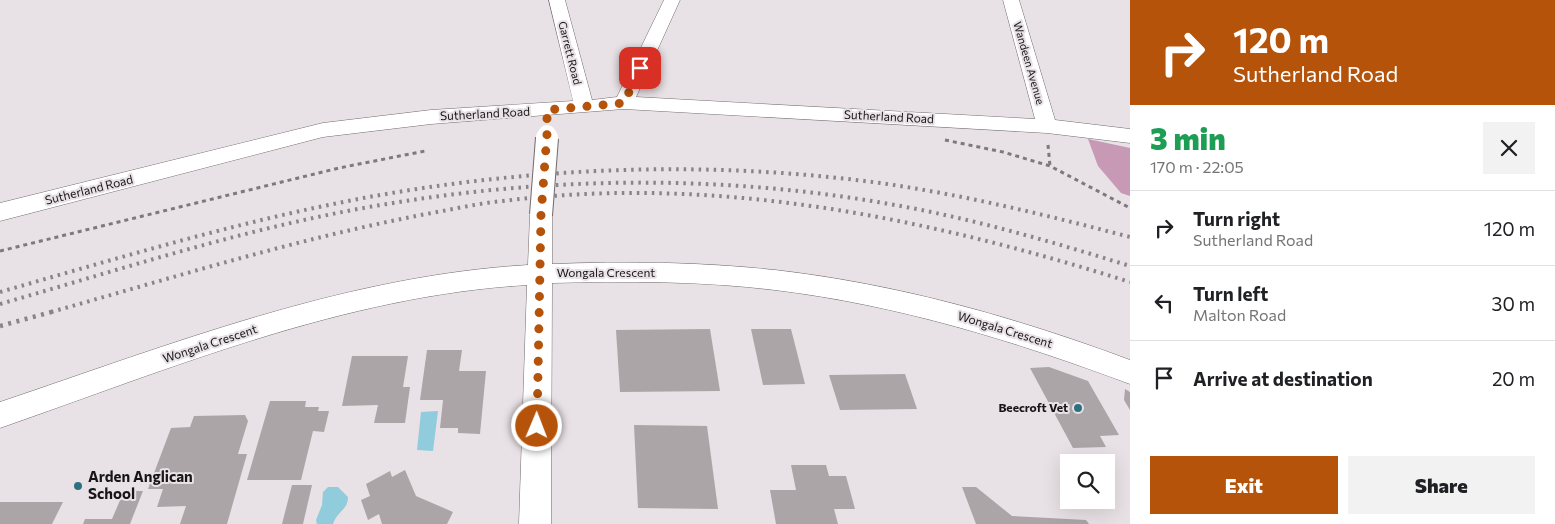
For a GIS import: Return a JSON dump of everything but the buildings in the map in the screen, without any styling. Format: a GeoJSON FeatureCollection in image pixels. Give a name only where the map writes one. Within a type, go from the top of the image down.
{"type":"FeatureCollection","features":[{"type":"Feature","properties":{"kind":"street","name":"Garrett Road"},"geometry":{"type":"LineString","coordinates":[[557,0],[584,106]]}},
{"type":"Feature","properties":{"kind":"street"},"geometry":{"type":"LineString","coordinates":[[624,103],[672,0]]}},
{"type":"Feature","properties":{"kind":"street","name":"Wandeen Avenue"},"geometry":{"type":"LineString","coordinates":[[1011,0],[1047,126]]}},
{"type":"Feature","properties":{"kind":"street","name":"Sutherland Road"},"geometry":{"type":"LineString","coordinates":[[0,212],[323,130],[431,117],[624,103],[1047,126],[1130,136]]}},
{"type":"Feature","properties":{"kind":"street"},"geometry":{"type":"LineString","coordinates":[[535,524],[541,215],[547,110]]}},
{"type":"Feature","properties":{"kind":"street","name":"Wongala Crescent"},"geometry":{"type":"LineString","coordinates":[[0,416],[290,318],[408,289],[540,272],[662,273],[729,276],[795,282],[858,292],[970,318],[1035,338],[1130,372]]}},
{"type":"Feature","properties":{"kind":"path"},"geometry":{"type":"LineString","coordinates":[[0,251],[339,168],[425,151]]}},
{"type":"Feature","properties":{"kind":"path"},"geometry":{"type":"LineString","coordinates":[[1050,166],[1130,208]]}},
{"type":"Feature","properties":{"kind":"shaded area"},"geometry":{"type":"Polygon","coordinates":[[[1088,139],[1130,148],[1130,196],[1121,193],[1098,166],[1088,139]]]}},
{"type":"Feature","properties":{"kind":"water"},"geometry":{"type":"Polygon","coordinates":[[[438,411],[433,451],[417,450],[421,412],[438,411]]]}},
{"type":"Feature","properties":{"kind":"water"},"geometry":{"type":"Polygon","coordinates":[[[328,487],[338,487],[348,497],[348,501],[333,524],[317,524],[316,520],[322,505],[323,492],[328,487]]]}},
{"type":"Feature","properties":{"kind":"railway"},"geometry":{"type":"LineString","coordinates":[[0,292],[183,240],[322,206],[433,187],[563,173],[693,169],[823,176],[948,194],[1040,214],[1130,237]]}},
{"type":"Feature","properties":{"kind":"railway"},"geometry":{"type":"LineString","coordinates":[[0,304],[244,234],[293,222],[393,203],[455,194],[581,184],[707,184],[833,195],[895,205],[984,224],[1130,266]]}},
{"type":"Feature","properties":{"kind":"railway"},"geometry":{"type":"LineString","coordinates":[[51,312],[291,245],[388,222],[486,203],[583,194],[662,193],[742,198],[821,207],[899,221],[977,239],[1054,259],[1130,282]]}},
{"type":"Feature","properties":{"kind":"railway"},"geometry":{"type":"LineString","coordinates":[[0,326],[55,311]]}},
{"type":"Feature","properties":{"kind":"place","name":"Beecroft Vet"},"geometry":{"type":"Point","coordinates":[1078,408]}},
{"type":"Feature","properties":{"kind":"place","name":"Arden Anglican School"},"geometry":{"type":"Point","coordinates":[78,486]}},
{"type":"Feature","properties":{"kind":"route"},"geometry":{"type":"LineString","coordinates":[[537,426],[541,215],[547,110],[624,103],[640,68]]}}]}
